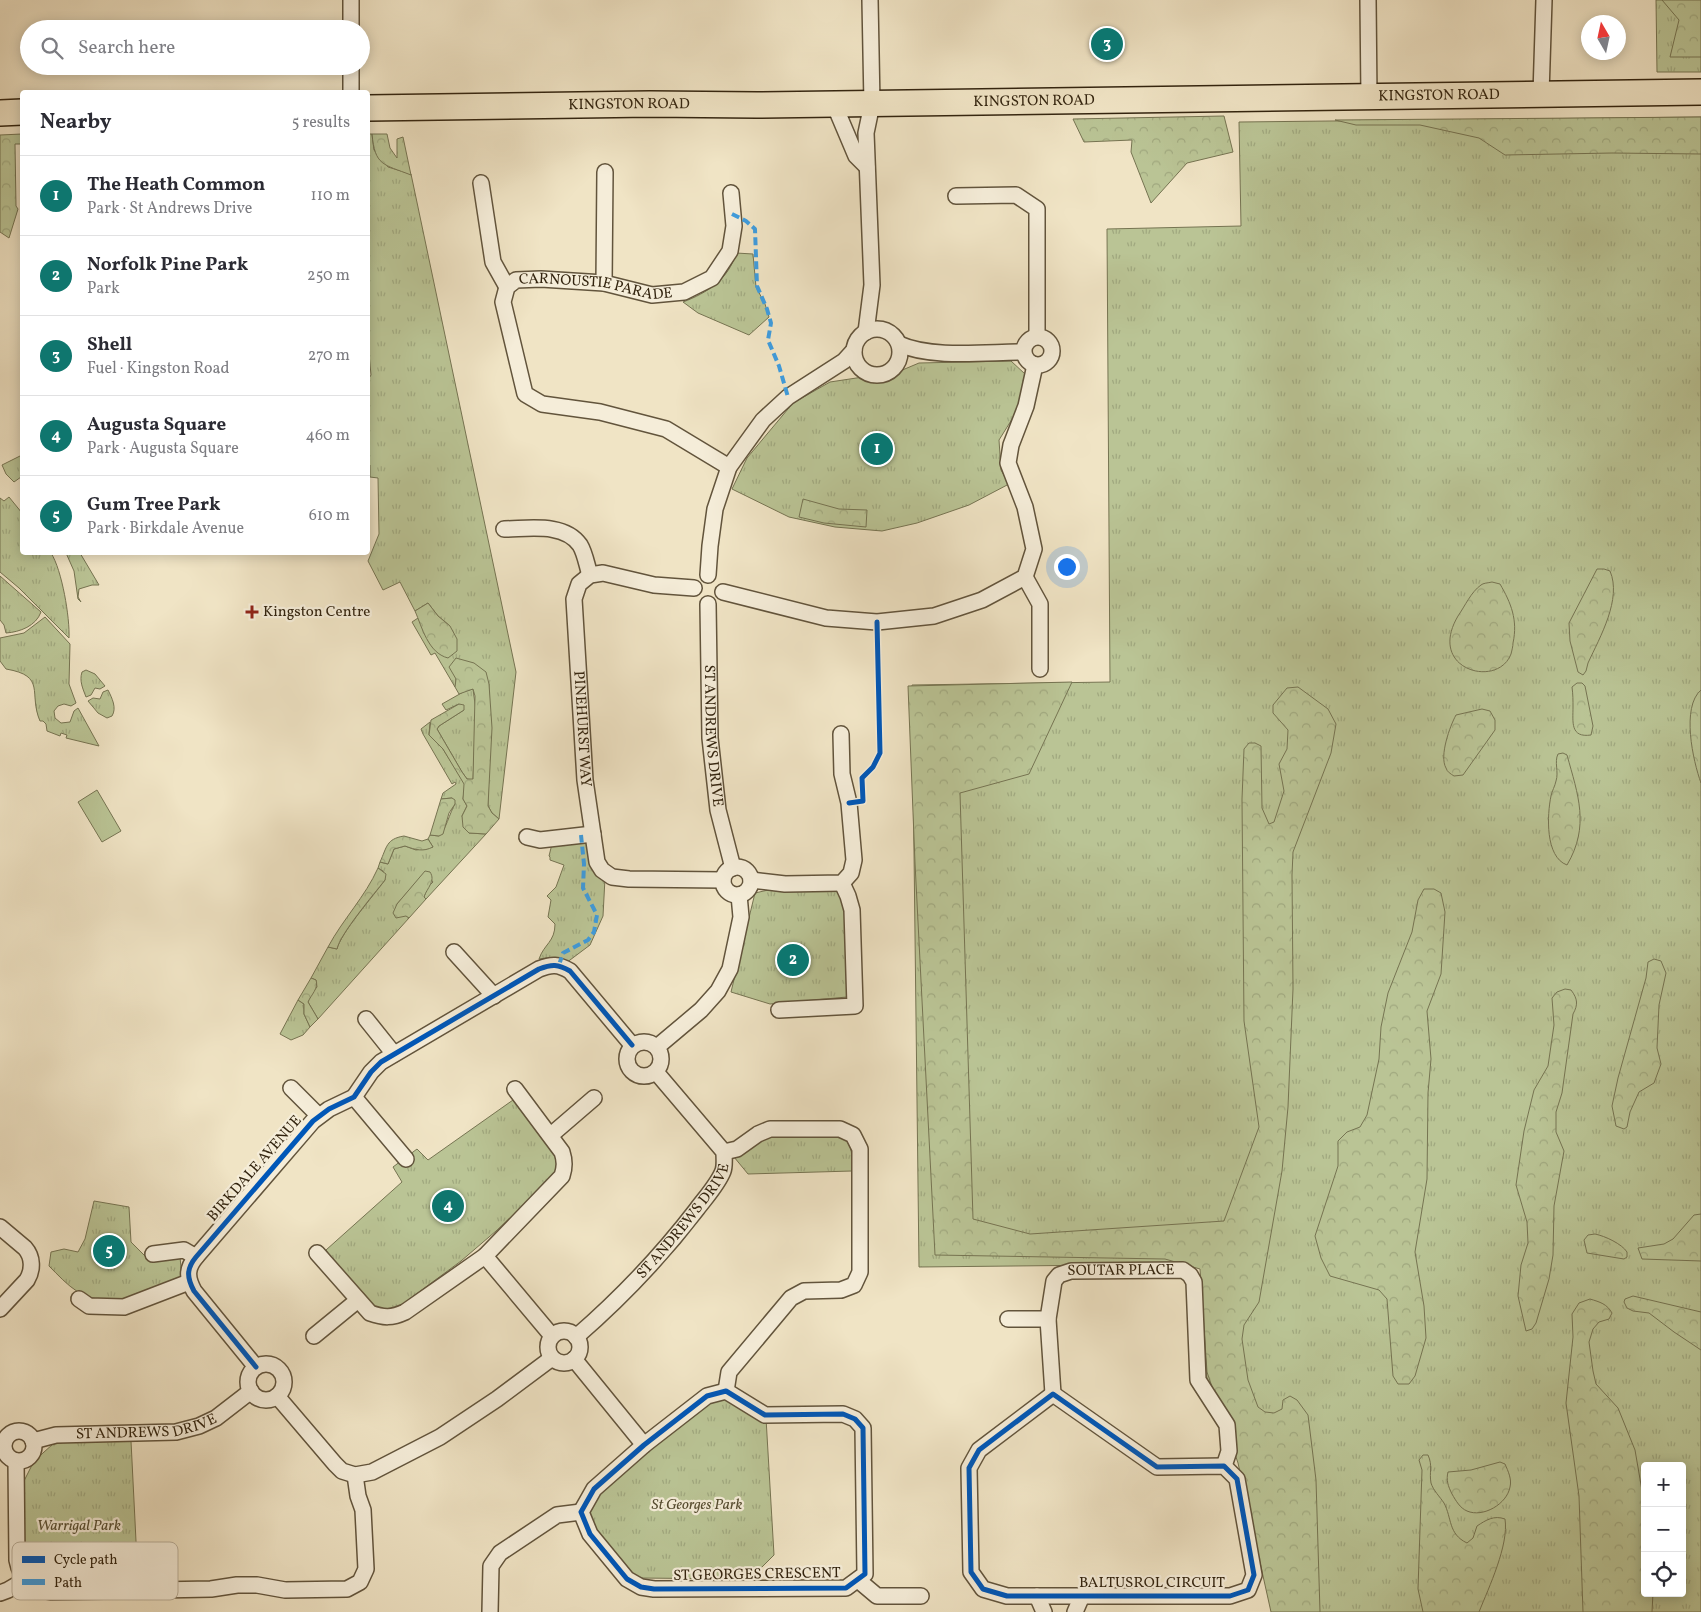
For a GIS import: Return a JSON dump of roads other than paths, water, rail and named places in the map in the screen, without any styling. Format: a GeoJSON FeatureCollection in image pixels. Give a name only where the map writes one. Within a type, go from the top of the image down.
{"type":"FeatureCollection","features":[{"type":"Feature","properties":{"kind":"main road","name":"KINGSTON ROAD"},"geometry":{"type":"LineString","coordinates":[[370,108],[872,104],[1701,92]]}},
{"type":"Feature","properties":{"kind":"main road"},"geometry":{"type":"LineString","coordinates":[[0,113],[20,112]]}},
{"type":"Feature","properties":{"kind":"street"},"geometry":{"type":"LineString","coordinates":[[351,0],[351,20]]}},
{"type":"Feature","properties":{"kind":"street"},"geometry":{"type":"LineString","coordinates":[[866,332],[872,285],[866,133],[872,104],[870,0]]}},
{"type":"Feature","properties":{"kind":"street"},"geometry":{"type":"LineString","coordinates":[[1368,0],[1368,96]]}},
{"type":"Feature","properties":{"kind":"street"},"geometry":{"type":"LineString","coordinates":[[1541,94],[1544,0]]}},
{"type":"Feature","properties":{"kind":"street"},"geometry":{"type":"LineString","coordinates":[[351,75],[352,90]]}},
{"type":"Feature","properties":{"kind":"street"},"geometry":{"type":"LineString","coordinates":[[834,104],[856,156],[867,167]]}},
{"type":"Feature","properties":{"kind":"street"},"geometry":{"type":"LineString","coordinates":[[604,284],[605,172]]}},
{"type":"Feature","properties":{"kind":"street"},"geometry":{"type":"LineString","coordinates":[[481,183],[492,262],[507,287]]}},
{"type":"Feature","properties":{"kind":"street","name":"CARNOUSTIE PARADE"},"geometry":{"type":"LineString","coordinates":[[729,467],[666,429],[600,412],[542,404],[525,394],[503,302],[507,287],[516,280],[541,279],[604,284],[652,295],[684,292],[712,278],[730,251],[734,226],[731,193]]}},
{"type":"Feature","properties":{"kind":"street"},"geometry":{"type":"LineString","coordinates":[[956,196],[1016,195],[1037,209],[1037,336]]}},
{"type":"Feature","properties":{"kind":"street"},"geometry":{"type":"LineString","coordinates":[[872,285],[885,330]]}},
{"type":"Feature","properties":{"kind":"street"},"geometry":{"type":"LineString","coordinates":[[885,330],[892,334],[899,344],[901,352],[899,361],[894,368],[883,375],[875,376],[863,370],[857,364],[854,350],[856,342],[866,332],[885,330]]}},
{"type":"Feature","properties":{"kind":"street"},"geometry":{"type":"LineString","coordinates":[[1037,336],[1047,339],[1052,351],[1051,358],[1043,365],[1035,365],[1026,359],[1024,352],[1025,344],[1028,340],[1037,336]]}},
{"type":"Feature","properties":{"kind":"street"},"geometry":{"type":"LineString","coordinates":[[899,344],[912,350],[932,353],[1024,352]]}},
{"type":"Feature","properties":{"kind":"street"},"geometry":{"type":"LineString","coordinates":[[708,575],[715,509],[729,467],[763,420],[788,397],[844,361],[854,350]]}},
{"type":"Feature","properties":{"kind":"street"},"geometry":{"type":"LineString","coordinates":[[899,361],[932,353]]}},
{"type":"Feature","properties":{"kind":"street"},"geometry":{"type":"LineString","coordinates":[[723,592],[826,618],[877,622],[934,616],[982,600],[1025,577],[1034,550],[1025,507],[1008,463],[1011,445],[1026,406],[1035,365]]}},
{"type":"Feature","properties":{"kind":"street"},"geometry":{"type":"LineString","coordinates":[[815,380],[842,372],[863,370]]}},
{"type":"Feature","properties":{"kind":"street"},"geometry":{"type":"LineString","coordinates":[[504,529],[545,528],[568,533],[581,546],[590,575],[603,573],[654,585],[694,588]]}},
{"type":"Feature","properties":{"kind":"street","name":"PINEHURST WAY"},"geometry":{"type":"LineString","coordinates":[[590,575],[578,584],[574,600],[585,780],[597,862],[602,870],[612,877],[629,879],[723,880]]}},
{"type":"Feature","properties":{"kind":"street"},"geometry":{"type":"LineString","coordinates":[[713,575],[721,581],[723,592],[718,600],[708,604],[699,600],[694,588],[698,579],[713,575]]}},
{"type":"Feature","properties":{"kind":"street"},"geometry":{"type":"LineString","coordinates":[[1025,577],[1040,604],[1040,669]]}},
{"type":"Feature","properties":{"kind":"street","name":"ST ANDREWS DRIVE"},"geometry":{"type":"LineString","coordinates":[[708,604],[710,738],[718,810],[733,868]]}},
{"type":"Feature","properties":{"kind":"street"},"geometry":{"type":"LineString","coordinates":[[751,880],[785,884],[842,883],[851,873],[854,860],[849,803],[842,774],[841,734]]}},
{"type":"Feature","properties":{"kind":"street"},"geometry":{"type":"LineString","coordinates":[[527,837],[540,840],[593,834]]}},
{"type":"Feature","properties":{"kind":"street"},"geometry":{"type":"LineString","coordinates":[[738,867],[747,870],[751,880],[748,890],[739,895],[730,894],[726,890],[723,880],[727,871],[738,867]]}},
{"type":"Feature","properties":{"kind":"street"},"geometry":{"type":"LineString","coordinates":[[779,1010],[855,1006],[852,910],[842,883]]}},
{"type":"Feature","properties":{"kind":"street"},"geometry":{"type":"LineString","coordinates":[[657,1047],[701,1010],[718,991],[730,969],[741,917],[739,895]]}},
{"type":"Feature","properties":{"kind":"street"},"geometry":{"type":"LineString","coordinates":[[454,952],[494,996]]}},
{"type":"Feature","properties":{"kind":"street","name":"BIRKDALE AVENUE"},"geometry":{"type":"LineString","coordinates":[[189,1282],[188,1271],[196,1257],[313,1121],[329,1109],[354,1097],[371,1072],[382,1062],[539,969],[549,965],[561,966],[570,971],[632,1045]]}},
{"type":"Feature","properties":{"kind":"street"},"geometry":{"type":"LineString","coordinates":[[366,1019],[394,1054]]}},
{"type":"Feature","properties":{"kind":"street"},"geometry":{"type":"LineString","coordinates":[[643,1041],[657,1047],[662,1059],[656,1072],[644,1076],[631,1071],[626,1060],[632,1045],[643,1041]]}},
{"type":"Feature","properties":{"kind":"street","name":"ST ANDREWS DRIVE"},"geometry":{"type":"LineString","coordinates":[[576,1337],[601,1316],[673,1241],[724,1170],[724,1152],[656,1072]]}},
{"type":"Feature","properties":{"kind":"street"},"geometry":{"type":"LineString","coordinates":[[291,1088],[319,1116]]}},
{"type":"Feature","properties":{"kind":"street"},"geometry":{"type":"LineString","coordinates":[[317,1253],[370,1314],[382,1318],[393,1318],[405,1312],[485,1256],[562,1176],[565,1168],[562,1152],[515,1088]]}},
{"type":"Feature","properties":{"kind":"street"},"geometry":{"type":"LineString","coordinates":[[354,1097],[406,1159]]}},
{"type":"Feature","properties":{"kind":"street"},"geometry":{"type":"LineString","coordinates":[[551,1135],[594,1098]]}},
{"type":"Feature","properties":{"kind":"street"},"geometry":{"type":"LineString","coordinates":[[490,1612],[491,1566],[500,1553],[557,1514],[581,1512],[594,1489],[644,1445],[706,1396],[726,1391],[729,1372],[791,1298],[804,1291],[841,1290],[854,1285],[860,1272],[860,1149],[853,1135],[840,1129],[770,1129],[758,1134],[737,1149],[724,1152]]}},
{"type":"Feature","properties":{"kind":"street"},"geometry":{"type":"LineString","coordinates":[[0,1227],[29,1252],[31,1263],[30,1276],[0,1310]]}},
{"type":"Feature","properties":{"kind":"street"},"geometry":{"type":"LineString","coordinates":[[153,1254],[184,1250],[196,1257]]}},
{"type":"Feature","properties":{"kind":"street"},"geometry":{"type":"LineString","coordinates":[[485,1256],[552,1336]]}},
{"type":"Feature","properties":{"kind":"street","name":"SOUTAR PLACE"},"geometry":{"type":"LineString","coordinates":[[1053,1394],[1048,1319],[1054,1282],[1059,1275],[1071,1271],[1182,1270],[1190,1275],[1194,1282],[1198,1380],[1228,1425],[1229,1451],[1224,1466]]}},
{"type":"Feature","properties":{"kind":"street"},"geometry":{"type":"LineString","coordinates":[[79,1299],[89,1306],[124,1307],[189,1282],[194,1291],[256,1367]]}},
{"type":"Feature","properties":{"kind":"street"},"geometry":{"type":"LineString","coordinates":[[314,1336],[358,1300]]}},
{"type":"Feature","properties":{"kind":"street"},"geometry":{"type":"LineString","coordinates":[[1008,1319],[1048,1319]]}},
{"type":"Feature","properties":{"kind":"street"},"geometry":{"type":"LineString","coordinates":[[562,1331],[568,1331],[576,1337],[580,1347],[579,1353],[574,1359],[564,1363],[558,1362],[552,1358],[548,1348],[548,1342],[552,1336],[562,1331]]}},
{"type":"Feature","properties":{"kind":"street"},"geometry":{"type":"LineString","coordinates":[[277,1396],[335,1464],[342,1471],[355,1475],[372,1472],[440,1437],[497,1399],[552,1358]]}},
{"type":"Feature","properties":{"kind":"street"},"geometry":{"type":"LineString","coordinates":[[574,1359],[644,1445]]}},
{"type":"Feature","properties":{"kind":"street"},"geometry":{"type":"LineString","coordinates":[[270,1364],[280,1371],[284,1380],[284,1386],[277,1396],[267,1399],[261,1398],[251,1391],[249,1377],[256,1367],[270,1364]]}},
{"type":"Feature","properties":{"kind":"street","name":"ST ANDREWS DRIVE"},"geometry":{"type":"LineString","coordinates":[[33,1441],[56,1435],[176,1432],[199,1426],[216,1418],[251,1391]]}},
{"type":"Feature","properties":{"kind":"street","name":"ST GEORGES CRESCENT"},"geometry":{"type":"LineString","coordinates":[[581,1512],[590,1534],[618,1569],[627,1579],[641,1587],[654,1589],[846,1588],[858,1580],[865,1574],[863,1428],[855,1419],[843,1414],[766,1415],[726,1391]]}},
{"type":"Feature","properties":{"kind":"street"},"geometry":{"type":"LineString","coordinates":[[1053,1394],[1157,1466],[1224,1466]]}},
{"type":"Feature","properties":{"kind":"street","name":"BALTUSROL CIRCUIT"},"geometry":{"type":"LineString","coordinates":[[1053,1394],[980,1450],[969,1468],[971,1572],[983,1589],[1007,1596],[1230,1596],[1248,1590],[1254,1575],[1237,1479],[1224,1466]]}},
{"type":"Feature","properties":{"kind":"street"},"geometry":{"type":"LineString","coordinates":[[21,1432],[30,1436],[33,1441],[33,1451],[30,1456],[16,1461],[8,1457],[5,1453],[3,1436],[21,1432]]}},
{"type":"Feature","properties":{"kind":"street"},"geometry":{"type":"LineString","coordinates":[[16,1461],[17,1542]]}},
{"type":"Feature","properties":{"kind":"street"},"geometry":{"type":"LineString","coordinates":[[178,1590],[211,1589],[237,1585],[257,1585],[285,1590],[347,1589],[360,1582],[366,1569],[363,1510],[358,1496],[355,1475]]}},
{"type":"Feature","properties":{"kind":"street"},"geometry":{"type":"LineString","coordinates":[[858,1580],[877,1596],[921,1596]]}},
{"type":"Feature","properties":{"kind":"street"},"geometry":{"type":"LineString","coordinates":[[0,1592],[12,1588]]}},
{"type":"Feature","properties":{"kind":"street"},"geometry":{"type":"LineString","coordinates":[[1037,1596],[1044,1612]]}},
{"type":"Feature","properties":{"kind":"street"},"geometry":{"type":"LineString","coordinates":[[1075,1612],[1082,1596]]}},
{"type":"Feature","properties":{"kind":"place","name":"Shell"},"geometry":{"type":"Point","coordinates":[1107,44]}},
{"type":"Feature","properties":{"kind":"place","name":"The Heath Common"},"geometry":{"type":"Point","coordinates":[877,449]}},
{"type":"Feature","properties":{"kind":"place","name":"Kingston Centre"},"geometry":{"type":"Point","coordinates":[252,612]}},
{"type":"Feature","properties":{"kind":"place","name":"Norfolk Pine Park"},"geometry":{"type":"Point","coordinates":[793,960]}},
{"type":"Feature","properties":{"kind":"place","name":"Augusta Square"},"geometry":{"type":"Point","coordinates":[448,1206]}},
{"type":"Feature","properties":{"kind":"place","name":"Gum Tree Park"},"geometry":{"type":"Point","coordinates":[109,1251]}},
{"type":"Feature","properties":{"kind":"park label","name":"St Georges Park"},"geometry":{"type":"Point","coordinates":[697,1505]}},
{"type":"Feature","properties":{"kind":"park label","name":"Warrigal Park"},"geometry":{"type":"Point","coordinates":[79,1526]}}]}
